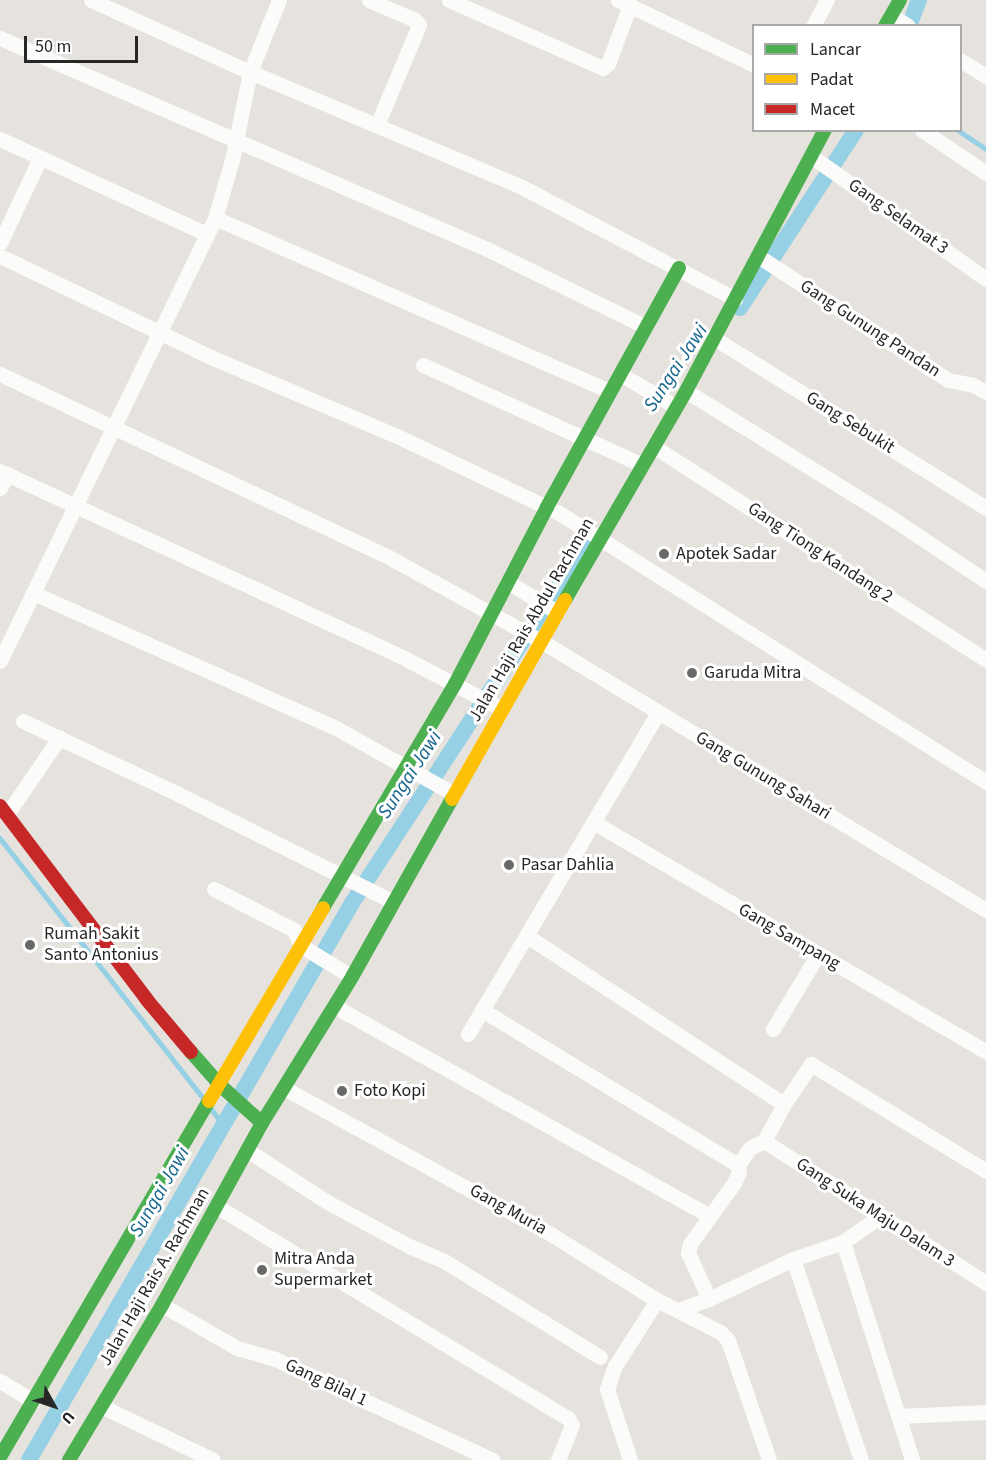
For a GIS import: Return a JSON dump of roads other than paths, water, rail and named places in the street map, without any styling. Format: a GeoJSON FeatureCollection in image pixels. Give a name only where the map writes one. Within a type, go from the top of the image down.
{"type":"FeatureCollection","features":[{"type":"Feature","properties":{"kind":"street"},"geometry":{"type":"LineString","coordinates":[[91,0],[250,72],[520,186],[729,296]]}},
{"type":"Feature","properties":{"kind":"street"},"geometry":{"type":"LineString","coordinates":[[0,661],[215,218],[237,140],[250,72],[279,0]]}},
{"type":"Feature","properties":{"kind":"street"},"geometry":{"type":"LineString","coordinates":[[369,0],[415,20],[419,25],[377,125]]}},
{"type":"Feature","properties":{"kind":"street"},"geometry":{"type":"LineString","coordinates":[[449,0],[603,68],[608,64],[624,3],[752,65]]}},
{"type":"Feature","properties":{"kind":"street"},"geometry":{"type":"LineString","coordinates":[[818,24],[827,0]]}},
{"type":"Feature","properties":{"kind":"street"},"geometry":{"type":"LineString","coordinates":[[900,0],[889,18],[903,24]]}},
{"type":"Feature","properties":{"kind":"street"},"geometry":{"type":"LineString","coordinates":[[0,38],[487,249],[646,327]]}},
{"type":"Feature","properties":{"kind":"street"},"geometry":{"type":"LineString","coordinates":[[962,61],[986,76]]}},
{"type":"Feature","properties":{"kind":"street","name":"Jalan Haji Rais Abdul Rachman"},"geometry":{"type":"LineString","coordinates":[[262,1123],[352,977],[394,902],[448,790],[495,705],[536,638],[557,612],[593,533],[642,465],[653,446],[670,403],[686,391],[714,338],[729,296],[758,256],[824,132]]}},
{"type":"Feature","properties":{"kind":"street"},"geometry":{"type":"LineString","coordinates":[[925,132],[986,173]]}},
{"type":"Feature","properties":{"kind":"street"},"geometry":{"type":"LineString","coordinates":[[0,139],[207,234]]}},
{"type":"Feature","properties":{"kind":"street","name":"Gang Selamat 3"},"geometry":{"type":"LineString","coordinates":[[811,156],[986,279]]}},
{"type":"Feature","properties":{"kind":"street"},"geometry":{"type":"LineString","coordinates":[[0,243],[40,158]]}},
{"type":"Feature","properties":{"kind":"street"},"geometry":{"type":"LineString","coordinates":[[215,218],[610,391]]}},
{"type":"Feature","properties":{"kind":"street"},"geometry":{"type":"LineString","coordinates":[[0,256],[213,358],[416,444],[553,510],[593,533],[986,782]]}},
{"type":"Feature","properties":{"kind":"street","name":"Gang Gunung Pandan"},"geometry":{"type":"LineString","coordinates":[[758,256],[948,380],[973,385],[986,392]]}},
{"type":"Feature","properties":{"kind":"street"},"geometry":{"type":"LineString","coordinates":[[0,1457],[203,1111],[222,1087],[458,686],[553,510],[589,440],[610,391],[625,377],[646,327],[683,270]]}},
{"type":"Feature","properties":{"kind":"street","name":"Gang Sebukit"},"geometry":{"type":"LineString","coordinates":[[714,338],[986,508]]}},
{"type":"Feature","properties":{"kind":"street"},"geometry":{"type":"LineString","coordinates":[[423,365],[642,465]]}},
{"type":"Feature","properties":{"kind":"street","name":"Gang Gunung Sahari"},"geometry":{"type":"LineString","coordinates":[[0,374],[386,555],[536,638],[986,910]]}},
{"type":"Feature","properties":{"kind":"street"},"geometry":{"type":"LineString","coordinates":[[625,377],[670,403]]}},
{"type":"Feature","properties":{"kind":"street"},"geometry":{"type":"LineString","coordinates":[[686,391],[887,514],[986,580]]}},
{"type":"Feature","properties":{"kind":"street","name":"Gang Tiong Kandang 2"},"geometry":{"type":"LineString","coordinates":[[653,446],[986,660]]}},
{"type":"Feature","properties":{"kind":"street"},"geometry":{"type":"LineString","coordinates":[[2,478],[75,505],[495,705]]}},
{"type":"Feature","properties":{"kind":"street"},"geometry":{"type":"LineString","coordinates":[[512,585],[557,612]]}},
{"type":"Feature","properties":{"kind":"street"},"geometry":{"type":"LineString","coordinates":[[33,593],[336,728],[448,790]]}},
{"type":"Feature","properties":{"kind":"street"},"geometry":{"type":"LineString","coordinates":[[468,1034],[658,713]]}},
{"type":"Feature","properties":{"kind":"street"},"geometry":{"type":"LineString","coordinates":[[23,721],[60,737],[394,902]]}},
{"type":"Feature","properties":{"kind":"street"},"geometry":{"type":"LineString","coordinates":[[60,737],[3,810],[147,1000],[222,1087],[262,1123]]}},
{"type":"Feature","properties":{"kind":"street","name":"Gang Sampang"},"geometry":{"type":"LineString","coordinates":[[593,822],[986,1052]]}},
{"type":"Feature","properties":{"kind":"street"},"geometry":{"type":"LineString","coordinates":[[214,890],[294,930],[304,947],[352,977]]}},
{"type":"Feature","properties":{"kind":"street"},"geometry":{"type":"LineString","coordinates":[[527,936],[784,1104]]}},
{"type":"Feature","properties":{"kind":"street"},"geometry":{"type":"LineString","coordinates":[[773,1029],[818,954]]}},
{"type":"Feature","properties":{"kind":"street"},"geometry":{"type":"LineString","coordinates":[[334,1006],[710,1216]]}},
{"type":"Feature","properties":{"kind":"street"},"geometry":{"type":"LineString","coordinates":[[482,1010],[738,1165]]}},
{"type":"Feature","properties":{"kind":"street"},"geometry":{"type":"LineString","coordinates":[[709,1299],[687,1250],[737,1177],[738,1165],[750,1148],[764,1142],[807,1068],[815,1065],[986,1171]]}},
{"type":"Feature","properties":{"kind":"street","name":"Gang Muria"},"geometry":{"type":"LineString","coordinates":[[284,1088],[552,1234],[657,1300],[720,1332],[728,1340],[769,1460]]}},
{"type":"Feature","properties":{"kind":"street","name":"Jalan Haji Rais A. Rachman"},"geometry":{"type":"LineString","coordinates":[[69,1460],[162,1305],[262,1123]]}},
{"type":"Feature","properties":{"kind":"street","name":"Gang Suka Maju Dalam 3"},"geometry":{"type":"LineString","coordinates":[[764,1142],[986,1283]]}},
{"type":"Feature","properties":{"kind":"street"},"geometry":{"type":"LineString","coordinates":[[247,1150],[329,1203],[409,1246],[444,1261],[600,1357]]}},
{"type":"Feature","properties":{"kind":"street"},"geometry":{"type":"LineString","coordinates":[[216,1206],[568,1418],[572,1425],[558,1460]]}},
{"type":"Feature","properties":{"kind":"street"},"geometry":{"type":"LineString","coordinates":[[678,1310],[709,1299],[793,1259],[843,1242],[879,1217]]}},
{"type":"Feature","properties":{"kind":"street"},"geometry":{"type":"LineString","coordinates":[[843,1242],[912,1460]]}},
{"type":"Feature","properties":{"kind":"street"},"geometry":{"type":"LineString","coordinates":[[793,1259],[861,1460]]}},
{"type":"Feature","properties":{"kind":"street"},"geometry":{"type":"LineString","coordinates":[[630,1460],[607,1389],[615,1366],[657,1300]]}},
{"type":"Feature","properties":{"kind":"street","name":"Gang Bilal 1"},"geometry":{"type":"LineString","coordinates":[[162,1305],[237,1348],[275,1359],[493,1460]]}},
{"type":"Feature","properties":{"kind":"street"},"geometry":{"type":"LineString","coordinates":[[0,1381],[33,1401]]}},
{"type":"Feature","properties":{"kind":"street"},"geometry":{"type":"LineString","coordinates":[[101,1406],[213,1460]]}},
{"type":"Feature","properties":{"kind":"street"},"geometry":{"type":"LineString","coordinates":[[898,1416],[986,1412]]}},
{"type":"Feature","properties":{"kind":"waterway","name":"Sungai Jawi"},"geometry":{"type":"LineString","coordinates":[[910,24],[919,0]]}},
{"type":"Feature","properties":{"kind":"waterway","name":"Sungai Jawi"},"geometry":{"type":"LineString","coordinates":[[740,308],[855,132]]}},
{"type":"Feature","properties":{"kind":"waterway"},"geometry":{"type":"LineString","coordinates":[[961,132],[986,149]]}},
{"type":"Feature","properties":{"kind":"waterway","name":"Sungai Jawi"},"geometry":{"type":"LineString","coordinates":[[29,1460],[352,903],[591,536]]}},
{"type":"Feature","properties":{"kind":"waterway"},"geometry":{"type":"LineString","coordinates":[[0,838],[203,1098]]}},
{"type":"Feature","properties":{"kind":"waterway"},"geometry":{"type":"LineString","coordinates":[[212,1110],[223,1124]]}},
{"type":"Feature","properties":{"kind":"place","name":"Apotek Sadar"},"geometry":{"type":"Point","coordinates":[664,554]}},
{"type":"Feature","properties":{"kind":"place","name":"Garuda Mitra"},"geometry":{"type":"Point","coordinates":[692,673]}},
{"type":"Feature","properties":{"kind":"place","name":"Pasar Dahlia"},"geometry":{"type":"Point","coordinates":[509,865]}},
{"type":"Feature","properties":{"kind":"place","name":"Rumah Sakit Santo Antonius"},"geometry":{"type":"Point","coordinates":[30,945]}},
{"type":"Feature","properties":{"kind":"place","name":"Foto Kopi"},"geometry":{"type":"Point","coordinates":[342,1091]}},
{"type":"Feature","properties":{"kind":"place","name":"Mitra Anda Supermarket"},"geometry":{"type":"Point","coordinates":[262,1270]}}]}
